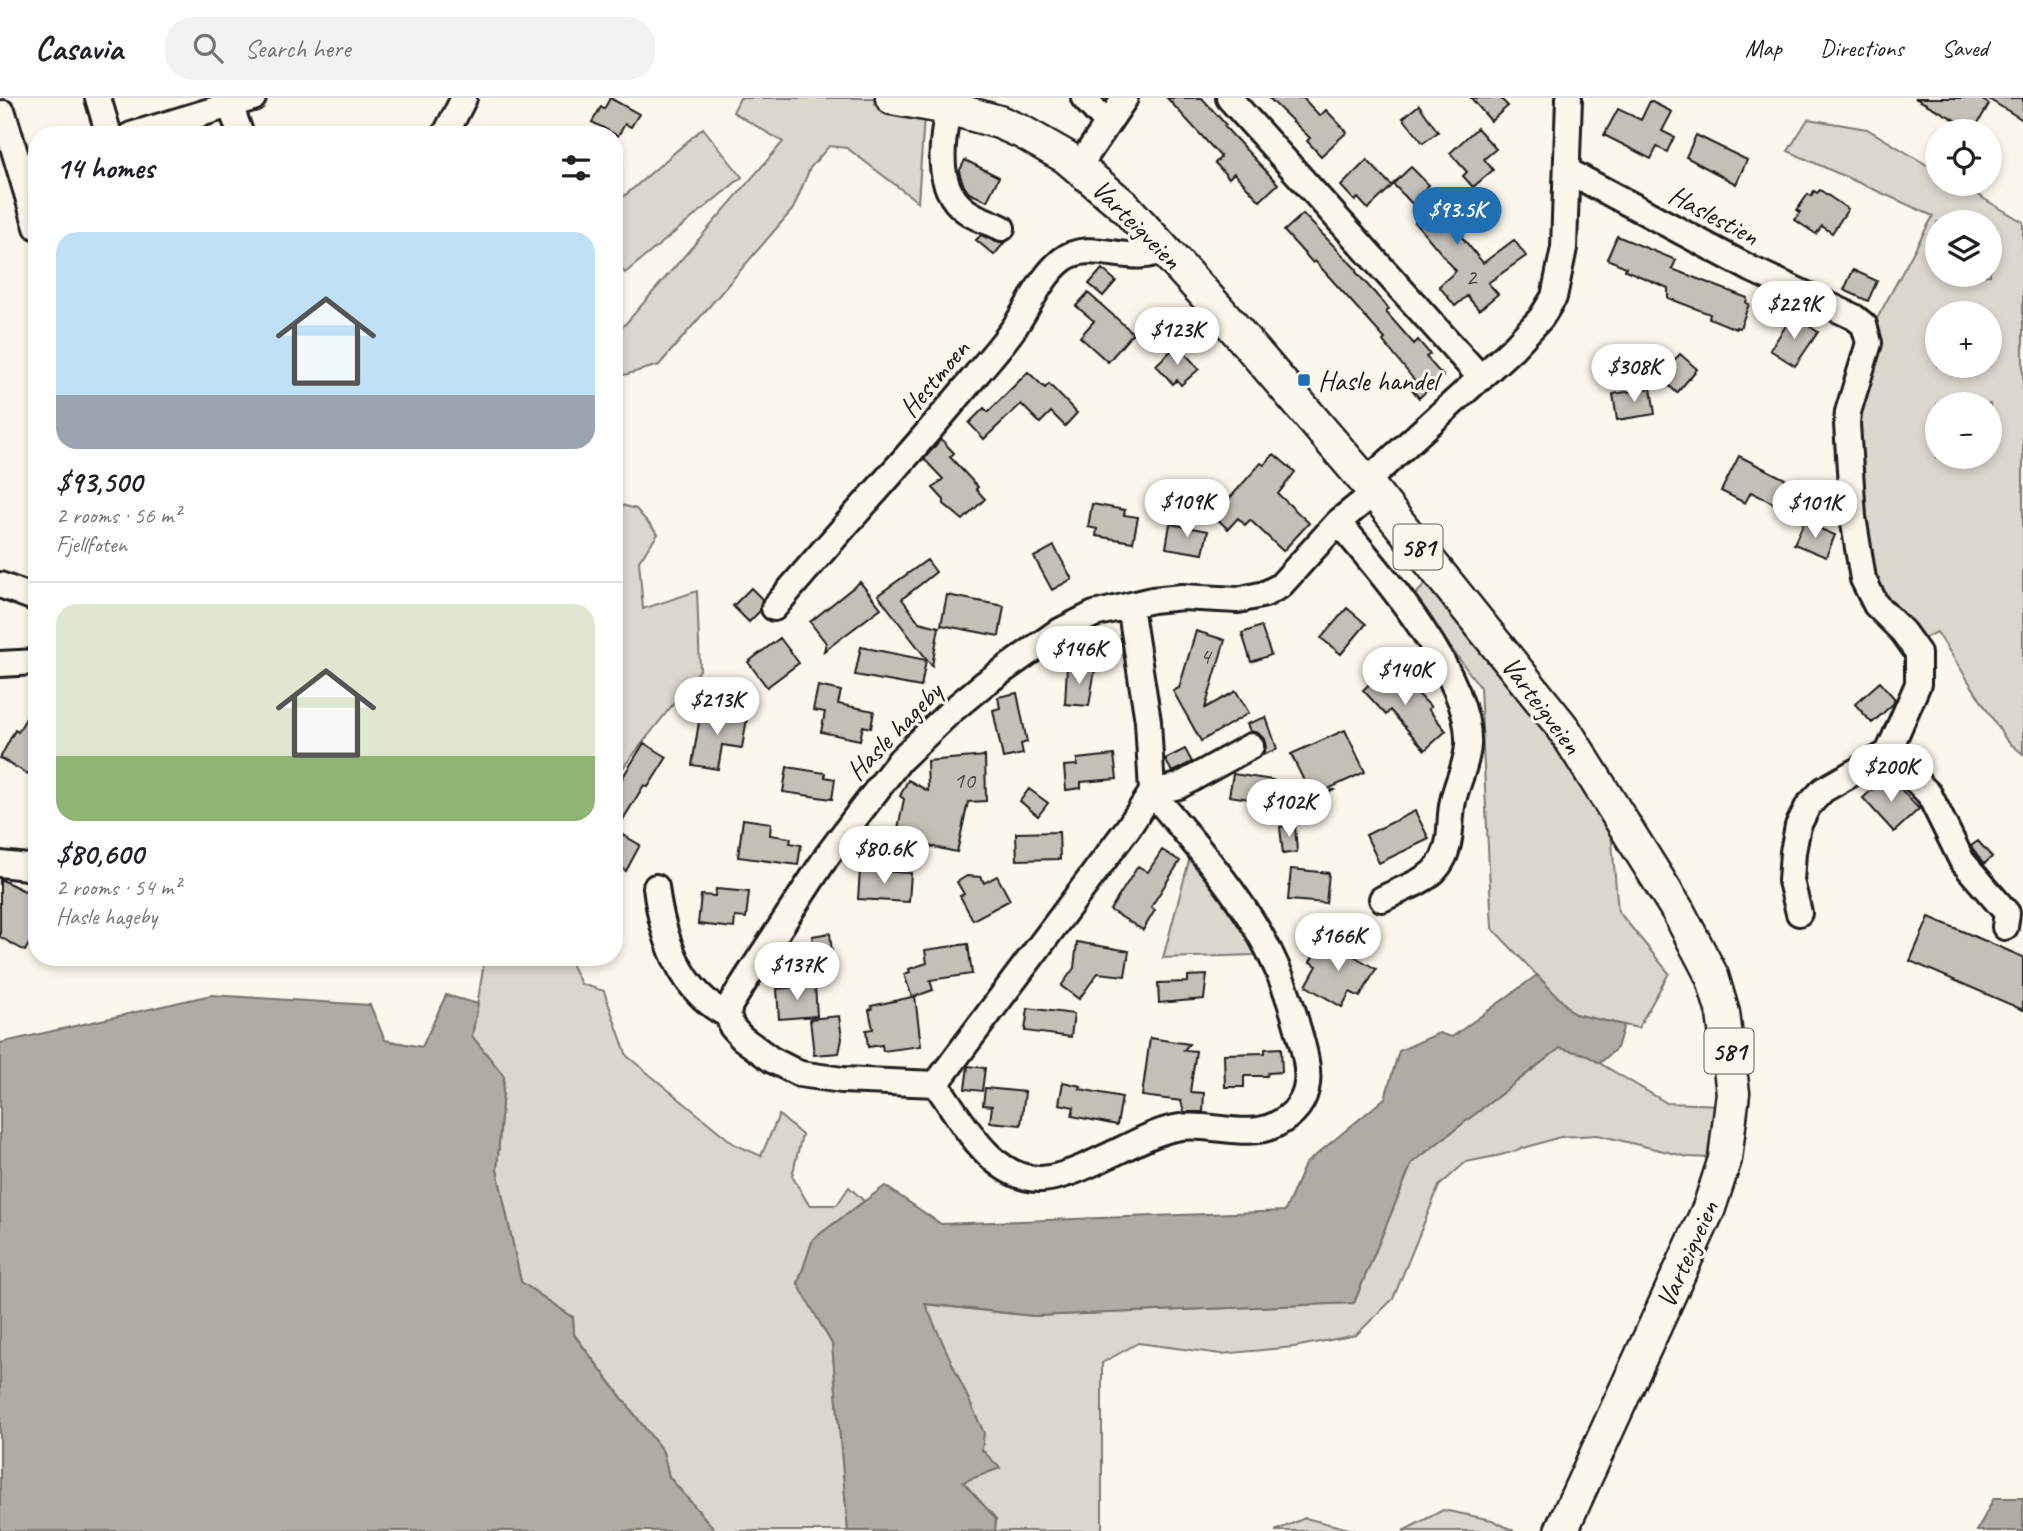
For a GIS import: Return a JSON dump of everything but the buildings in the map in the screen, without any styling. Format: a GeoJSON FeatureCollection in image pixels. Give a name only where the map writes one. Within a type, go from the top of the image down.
{"type":"FeatureCollection","features":[{"type":"Feature","properties":{"kind":"main road","name":"Varteigveien"},"geometry":{"type":"LineString","coordinates":[[892,98],[933,103],[999,122],[1052,147],[1079,166],[1124,206],[1165,248],[1370,487],[1564,729],[1678,911],[1712,976],[1725,1027],[1733,1093],[1725,1159],[1709,1208],[1561,1531]]}},
{"type":"Feature","properties":{"kind":"street"},"geometry":{"type":"LineString","coordinates":[[98,98],[106,126]]}},
{"type":"Feature","properties":{"kind":"street"},"geometry":{"type":"LineString","coordinates":[[450,126],[464,98]]}},
{"type":"Feature","properties":{"kind":"street"},"geometry":{"type":"LineString","coordinates":[[1084,98],[1107,123]]}},
{"type":"Feature","properties":{"kind":"street"},"geometry":{"type":"LineString","coordinates":[[1079,166],[1125,98]]}},
{"type":"Feature","properties":{"kind":"street"},"geometry":{"type":"LineString","coordinates":[[1229,98],[1481,377]]}},
{"type":"Feature","properties":{"kind":"street","name":"Hasle hageby"},"geometry":{"type":"LineString","coordinates":[[728,1015],[737,993],[827,856],[882,782],[918,741],[984,684],[1056,633],[1094,614],[1152,600],[1182,597],[1238,600],[1265,594],[1280,586],[1370,487],[1526,335],[1555,297],[1564,248],[1569,98]]}},
{"type":"Feature","properties":{"kind":"street"},"geometry":{"type":"LineString","coordinates":[[161,126],[241,102],[241,126]]}},
{"type":"Feature","properties":{"kind":"street"},"geometry":{"type":"LineString","coordinates":[[933,103],[943,139],[944,183],[964,209],[1002,228]]}},
{"type":"Feature","properties":{"kind":"street"},"geometry":{"type":"LineString","coordinates":[[3,113],[28,197]]}},
{"type":"Feature","properties":{"kind":"street","name":"Haslestien"},"geometry":{"type":"LineString","coordinates":[[1568,171],[1751,269],[1847,313],[1864,326],[1869,343],[1848,412],[1847,424],[1853,517],[1863,579],[1875,604],[1903,632],[1918,653],[1918,684],[1888,752]]}},
{"type":"Feature","properties":{"kind":"street","name":"Hestmoen"},"geometry":{"type":"LineString","coordinates":[[774,608],[964,390],[1015,327],[1049,275],[1062,261],[1074,254],[1085,253],[1146,257],[1165,248]]}},
{"type":"Feature","properties":{"kind":"street"},"geometry":{"type":"LineString","coordinates":[[1338,522],[1421,627],[1452,681],[1467,727],[1466,761],[1453,801],[1448,844],[1442,863],[1435,872],[1382,899]]}},
{"type":"Feature","properties":{"kind":"street"},"geometry":{"type":"LineString","coordinates":[[0,585],[28,596]]}},
{"type":"Feature","properties":{"kind":"street"},"geometry":{"type":"LineString","coordinates":[[936,1084],[993,1159],[1019,1175],[1042,1179],[1086,1166],[1171,1129],[1197,1126],[1265,1129],[1298,1107],[1307,1086],[1307,1059],[1290,1001],[1267,947],[1232,892],[1152,792],[1148,721],[1130,606]]}},
{"type":"Feature","properties":{"kind":"street"},"geometry":{"type":"LineString","coordinates":[[0,664],[28,662]]}},
{"type":"Feature","properties":{"kind":"street"},"geometry":{"type":"LineString","coordinates":[[936,1084],[1128,828],[1152,792],[1179,786],[1251,746]]}},
{"type":"Feature","properties":{"kind":"street"},"geometry":{"type":"LineString","coordinates":[[1799,913],[1791,881],[1793,852],[1798,826],[1808,806],[1824,790],[1888,752],[1928,794],[1962,861],[2007,913],[2004,927]]}},
{"type":"Feature","properties":{"kind":"street"},"geometry":{"type":"LineString","coordinates":[[0,864],[28,867]]}},
{"type":"Feature","properties":{"kind":"street"},"geometry":{"type":"LineString","coordinates":[[656,887],[664,933],[676,960],[700,998],[728,1015],[732,1027],[742,1038],[772,1060],[800,1074],[842,1080],[936,1084]]}},
{"type":"Feature","properties":{"kind":"shaded area"},"geometry":{"type":"Polygon","coordinates":[[[740,98],[892,98],[925,103],[918,202],[847,148],[829,146],[810,168],[793,209],[659,365],[623,375],[623,327],[783,142],[733,112],[740,98]]]}},
{"type":"Feature","properties":{"kind":"shaded area"},"geometry":{"type":"Polygon","coordinates":[[[1808,119],[1867,129],[1925,164],[1925,196],[1979,196],[2023,222],[2023,754],[2007,741],[1937,632],[1912,644],[1876,605],[1847,424],[1868,335],[1925,231],[1925,287],[2002,287],[2002,210],[1925,210],[1925,212],[1788,151],[1808,119]]]}},
{"type":"Feature","properties":{"kind":"shaded area"},"geometry":{"type":"Polygon","coordinates":[[[703,128],[742,177],[625,273],[623,197],[703,128]]]}},
{"type":"Feature","properties":{"kind":"shaded area"},"geometry":{"type":"Polygon","coordinates":[[[623,505],[636,509],[658,534],[639,561],[643,609],[697,591],[700,670],[623,768],[623,505]]]}},
{"type":"Feature","properties":{"kind":"shaded area"},"geometry":{"type":"Polygon","coordinates":[[[1433,576],[1549,721],[1610,819],[1618,911],[1669,973],[1638,1028],[1574,1014],[1492,928],[1480,687],[1413,597],[1433,576]]]}},
{"type":"Feature","properties":{"kind":"shaded area"},"geometry":{"type":"Polygon","coordinates":[[[1191,853],[1253,941],[1255,955],[1163,958],[1191,853]]]}},
{"type":"Feature","properties":{"kind":"shaded area"},"geometry":{"type":"Polygon","coordinates":[[[484,966],[572,966],[581,984],[604,991],[627,1056],[734,1144],[761,1156],[779,1115],[802,1135],[792,1176],[809,1205],[837,1205],[849,1187],[864,1201],[813,1239],[798,1283],[832,1344],[848,1531],[716,1531],[669,1477],[663,1452],[574,1334],[573,1317],[521,1282],[497,1170],[504,1076],[472,1036],[484,966]]]}},
{"type":"Feature","properties":{"kind":"shaded area"},"geometry":{"type":"Polygon","coordinates":[[[1537,975],[1574,1014],[1624,1025],[1617,1048],[1600,1063],[1584,1054],[1560,1048],[1412,1163],[1354,1303],[1034,1316],[925,1304],[984,1433],[982,1450],[1000,1468],[963,1482],[996,1519],[995,1531],[848,1531],[832,1344],[798,1284],[813,1239],[885,1186],[941,1224],[1285,1211],[1305,1164],[1385,1098],[1399,1051],[1439,1033],[1452,1037],[1537,975]]]}},
{"type":"Feature","properties":{"kind":"shaded area"},"geometry":{"type":"Polygon","coordinates":[[[211,995],[370,1005],[385,1040],[422,1047],[446,995],[478,1004],[472,1036],[504,1076],[497,1170],[521,1282],[573,1318],[574,1335],[663,1452],[669,1477],[716,1531],[0,1531],[0,1043],[211,995]]]}},
{"type":"Feature","properties":{"kind":"shaded area"},"geometry":{"type":"Polygon","coordinates":[[[1560,1048],[1584,1054],[1667,1103],[1722,1105],[1712,1158],[1688,1157],[1598,1135],[1560,1137],[1501,1155],[1466,1162],[1439,1186],[1393,1299],[1356,1335],[1294,1347],[1221,1354],[1138,1343],[1102,1363],[1102,1531],[995,1531],[996,1519],[962,1481],[999,1468],[982,1450],[924,1304],[1034,1316],[1354,1303],[1412,1163],[1560,1048]]]}},
{"type":"Feature","properties":{"kind":"shaded area"},"geometry":{"type":"Polygon","coordinates":[[[1994,1498],[2023,1498],[2023,1531],[1977,1531],[1994,1498]]]}},
{"type":"Feature","properties":{"kind":"shaded area"},"geometry":{"type":"Polygon","coordinates":[[[1443,1510],[1492,1520],[1514,1531],[1403,1531],[1443,1510]]]}},
{"type":"Feature","properties":{"kind":"shaded area"},"geometry":{"type":"Polygon","coordinates":[[[1305,1518],[1357,1531],[1275,1531],[1305,1518]]]}},
{"type":"Feature","properties":{"kind":"place","name":"Hasle handel"},"geometry":{"type":"Point","coordinates":[1304,380]}}]}
